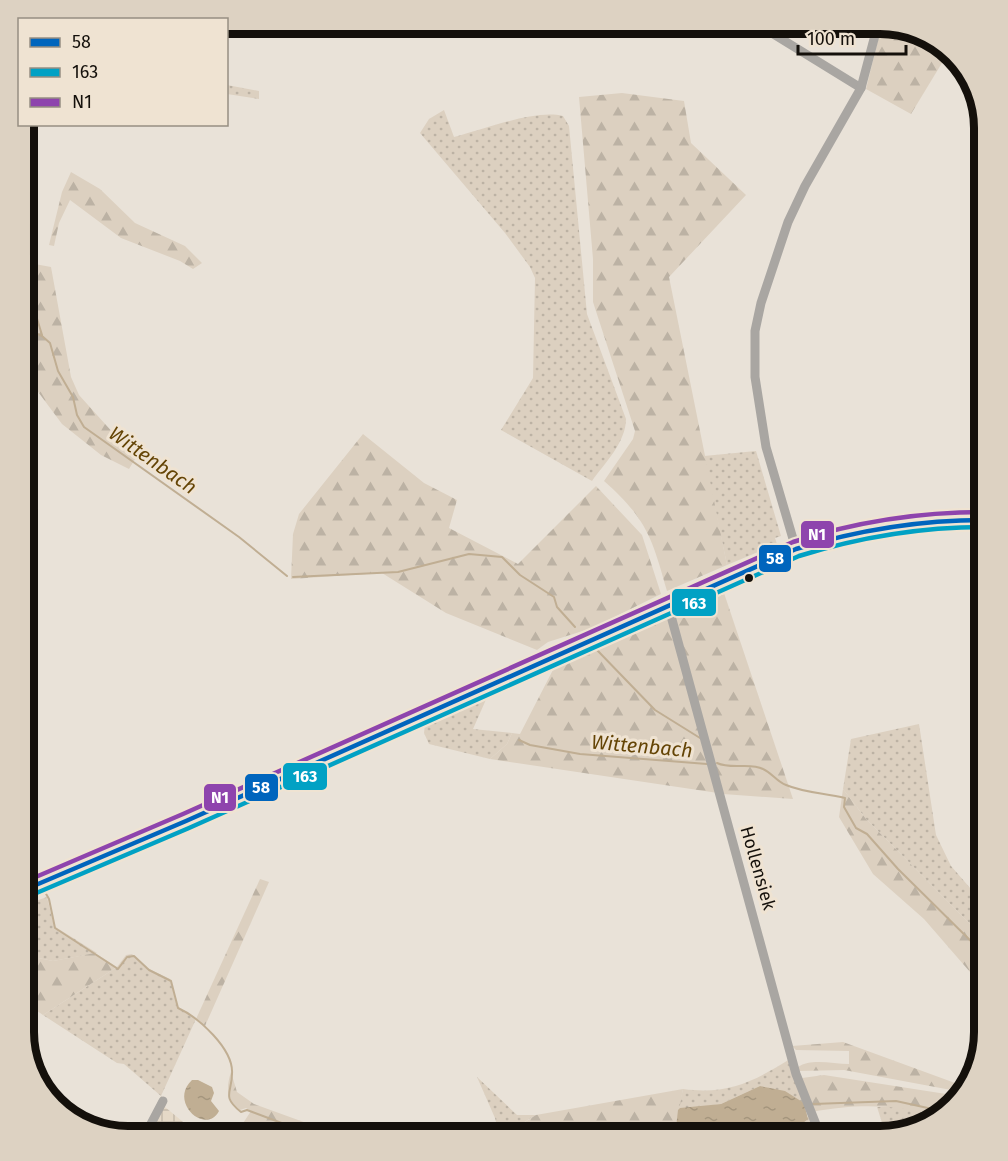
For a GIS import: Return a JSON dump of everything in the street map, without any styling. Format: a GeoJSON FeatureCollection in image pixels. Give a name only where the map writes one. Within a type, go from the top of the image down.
{"type":"FeatureCollection","features":[{"type":"Feature","properties":{"kind":"street"},"geometry":{"type":"LineString","coordinates":[[775,35],[861,88]]}},
{"type":"Feature","properties":{"kind":"street"},"geometry":{"type":"LineString","coordinates":[[796,549],[766,447],[755,377],[755,331],[761,303],[788,222],[805,186],[861,88],[875,35]]}},
{"type":"Feature","properties":{"kind":"street"},"geometry":{"type":"LineString","coordinates":[[34,887],[796,549],[888,526],[927,521],[974,520]]}},
{"type":"Feature","properties":{"kind":"street","name":"Hollensiek"},"geometry":{"type":"LineString","coordinates":[[668,605],[793,1064],[817,1126]]}},
{"type":"Feature","properties":{"kind":"street"},"geometry":{"type":"LineString","coordinates":[[150,1126],[163,1101]]}},
{"type":"Feature","properties":{"kind":"shaded area"},"geometry":{"type":"Polygon","coordinates":[[[161,1096],[167,1101],[165,1107],[188,1126],[146,1126],[161,1096]]]}},
{"type":"Feature","properties":{"kind":"green space"},"geometry":{"type":"Polygon","coordinates":[[[879,35],[904,38],[921,44],[944,60],[911,114],[866,89],[879,35]]]}},
{"type":"Feature","properties":{"kind":"green space"},"geometry":{"type":"Polygon","coordinates":[[[228,85],[259,91],[259,99],[228,94],[228,85]]]}},
{"type":"Feature","properties":{"kind":"green space"},"geometry":{"type":"Polygon","coordinates":[[[622,93],[684,101],[691,143],[746,195],[669,277],[727,565],[667,591],[646,530],[630,507],[604,481],[633,439],[635,431],[593,302],[593,259],[579,97],[622,93]]]}},
{"type":"Feature","properties":{"kind":"green space"},"geometry":{"type":"Polygon","coordinates":[[[444,110],[454,137],[538,115],[563,116],[569,126],[587,314],[626,419],[619,444],[592,481],[501,430],[533,378],[535,278],[530,267],[505,233],[420,133],[429,119],[444,110]]]}},
{"type":"Feature","properties":{"kind":"green space"},"geometry":{"type":"Polygon","coordinates":[[[71,172],[100,189],[135,223],[185,246],[202,263],[193,269],[180,261],[121,238],[70,200],[59,223],[54,246],[49,245],[62,192],[71,172]]]}},
{"type":"Feature","properties":{"kind":"green space"},"geometry":{"type":"Polygon","coordinates":[[[35,264],[51,267],[71,377],[79,395],[135,459],[129,469],[101,455],[62,424],[35,387],[35,264]]]}},
{"type":"Feature","properties":{"kind":"green space"},"geometry":{"type":"Polygon","coordinates":[[[363,434],[424,483],[457,500],[449,528],[518,564],[596,486],[642,535],[661,594],[592,628],[548,642],[537,650],[446,613],[382,573],[291,579],[293,534],[299,514],[363,434]]]}},
{"type":"Feature","properties":{"kind":"green space"},"geometry":{"type":"Polygon","coordinates":[[[756,451],[781,536],[775,538],[777,544],[727,565],[704,456],[756,451]]]}},
{"type":"Feature","properties":{"kind":"green space"},"geometry":{"type":"Polygon","coordinates":[[[723,590],[793,799],[723,794],[673,611],[723,590]]]}},
{"type":"Feature","properties":{"kind":"green space"},"geometry":{"type":"Polygon","coordinates":[[[667,613],[718,793],[490,759],[507,744],[512,733],[520,734],[556,664],[667,613]]]}},
{"type":"Feature","properties":{"kind":"green space"},"geometry":{"type":"Polygon","coordinates":[[[488,695],[473,729],[512,733],[507,744],[490,759],[429,744],[424,733],[425,724],[488,695]]]}},
{"type":"Feature","properties":{"kind":"green space"},"geometry":{"type":"Polygon","coordinates":[[[919,724],[936,835],[951,866],[974,892],[974,928],[866,819],[843,789],[851,739],[919,724]]]}},
{"type":"Feature","properties":{"kind":"green space"},"geometry":{"type":"Polygon","coordinates":[[[843,789],[866,819],[974,928],[974,975],[924,919],[873,874],[839,817],[843,789]]]}},
{"type":"Feature","properties":{"kind":"green space"},"geometry":{"type":"Polygon","coordinates":[[[260,879],[269,882],[205,1026],[196,1019],[260,879]]]}},
{"type":"Feature","properties":{"kind":"green space"},"geometry":{"type":"Polygon","coordinates":[[[47,897],[54,926],[97,953],[53,961],[34,957],[34,901],[47,897]]]}},
{"type":"Feature","properties":{"kind":"green space"},"geometry":{"type":"Polygon","coordinates":[[[95,953],[117,967],[43,1015],[34,1009],[34,957],[53,961],[95,953]]]}},
{"type":"Feature","properties":{"kind":"green space"},"geometry":{"type":"Polygon","coordinates":[[[132,954],[147,968],[170,979],[177,1006],[196,1019],[161,1096],[124,1064],[117,1063],[43,1015],[117,967],[126,955],[132,954]]]}},
{"type":"Feature","properties":{"kind":"green space"},"geometry":{"type":"Polygon","coordinates":[[[843,1042],[958,1084],[954,1090],[844,1070],[798,1071],[798,1067],[809,1063],[849,1064],[849,1051],[796,1050],[792,1046],[843,1042]]]}},
{"type":"Feature","properties":{"kind":"green space"},"geometry":{"type":"Polygon","coordinates":[[[790,1059],[804,1103],[760,1086],[721,1104],[678,1110],[683,1089],[713,1090],[739,1085],[790,1059]]]}},
{"type":"Feature","properties":{"kind":"green space"},"geometry":{"type":"Polygon","coordinates":[[[231,1072],[237,1092],[254,1104],[315,1126],[241,1126],[251,1111],[246,1108],[240,1110],[235,1106],[228,1093],[231,1072]]]}},
{"type":"Feature","properties":{"kind":"green space"},"geometry":{"type":"Polygon","coordinates":[[[824,1075],[950,1095],[928,1113],[877,1106],[846,1107],[812,1112],[802,1078],[824,1075]]]}},
{"type":"Feature","properties":{"kind":"green space"},"geometry":{"type":"Polygon","coordinates":[[[477,1077],[517,1115],[536,1115],[518,1126],[497,1126],[477,1077]]]}},
{"type":"Feature","properties":{"kind":"green space"},"geometry":{"type":"Polygon","coordinates":[[[683,1089],[676,1126],[518,1126],[536,1115],[683,1089]]]}},
{"type":"Feature","properties":{"kind":"green space"},"geometry":{"type":"Polygon","coordinates":[[[898,1106],[929,1113],[910,1122],[883,1126],[877,1107],[898,1106]]]}},
{"type":"Feature","properties":{"kind":"green space"},"geometry":{"type":"Polygon","coordinates":[[[809,1115],[814,1126],[800,1126],[809,1115]]]}},
{"type":"Feature","properties":{"kind":"water"},"geometry":{"type":"Polygon","coordinates":[[[192,1080],[198,1080],[212,1087],[214,1093],[211,1101],[219,1111],[213,1118],[206,1120],[198,1118],[187,1106],[184,1098],[186,1089],[192,1080]]]}},
{"type":"Feature","properties":{"kind":"water"},"geometry":{"type":"Polygon","coordinates":[[[760,1086],[785,1091],[804,1103],[808,1119],[799,1126],[676,1126],[680,1108],[721,1104],[760,1086]]]}},
{"type":"Feature","properties":{"kind":"waterway","name":"Wittenbach"},"geometry":{"type":"LineString","coordinates":[[35,311],[42,335]]}},
{"type":"Feature","properties":{"kind":"waterway","name":"Wittenbach"},"geometry":{"type":"LineString","coordinates":[[35,333],[50,343],[58,371],[73,397],[77,415],[84,427],[239,537],[287,576]]}},
{"type":"Feature","properties":{"kind":"waterway","name":"Wittenbach"},"geometry":{"type":"LineString","coordinates":[[293,577],[398,572],[469,554],[502,557],[520,575],[554,597],[557,607],[575,627]]}},
{"type":"Feature","properties":{"kind":"waterway","name":"Wittenbach"},"geometry":{"type":"LineString","coordinates":[[597,650],[655,710],[700,738]]}},
{"type":"Feature","properties":{"kind":"waterway","name":"Wittenbach"},"geometry":{"type":"LineString","coordinates":[[519,740],[530,745],[580,754],[707,764]]}},
{"type":"Feature","properties":{"kind":"waterway","name":"Wittenbach"},"geometry":{"type":"LineString","coordinates":[[717,763],[729,766],[758,767],[793,788],[845,798],[844,807],[856,828],[867,834],[898,869],[974,944]]}},
{"type":"Feature","properties":{"kind":"waterway"},"geometry":{"type":"LineString","coordinates":[[41,885],[49,899],[55,928],[118,969],[127,957],[134,956],[149,970],[171,981],[178,1008],[204,1026],[227,1054],[232,1074],[229,1098],[235,1107],[241,1112],[247,1110],[290,1126]]}},
{"type":"Feature","properties":{"kind":"waterway"},"geometry":{"type":"LineString","coordinates":[[813,1104],[896,1101],[934,1109]]}},
{"type":"Feature","properties":{"kind":"waterway"},"geometry":{"type":"LineString","coordinates":[[663,1126],[679,1124]]}},
{"type":"Feature","properties":{"kind":"transit line","name":"N1"},"geometry":{"type":"LineString","coordinates":[[34,878],[183,814],[793,542],[840,529],[911,516],[974,512]]}},
{"type":"Feature","properties":{"kind":"transit line","name":"58"},"geometry":{"type":"LineString","coordinates":[[34,886],[186,821],[796,549],[842,536],[889,527],[974,520]]}},
{"type":"Feature","properties":{"kind":"transit line","name":"163"},"geometry":{"type":"LineString","coordinates":[[34,894],[189,828],[799,556],[845,543],[890,534],[974,527]]}}]}
